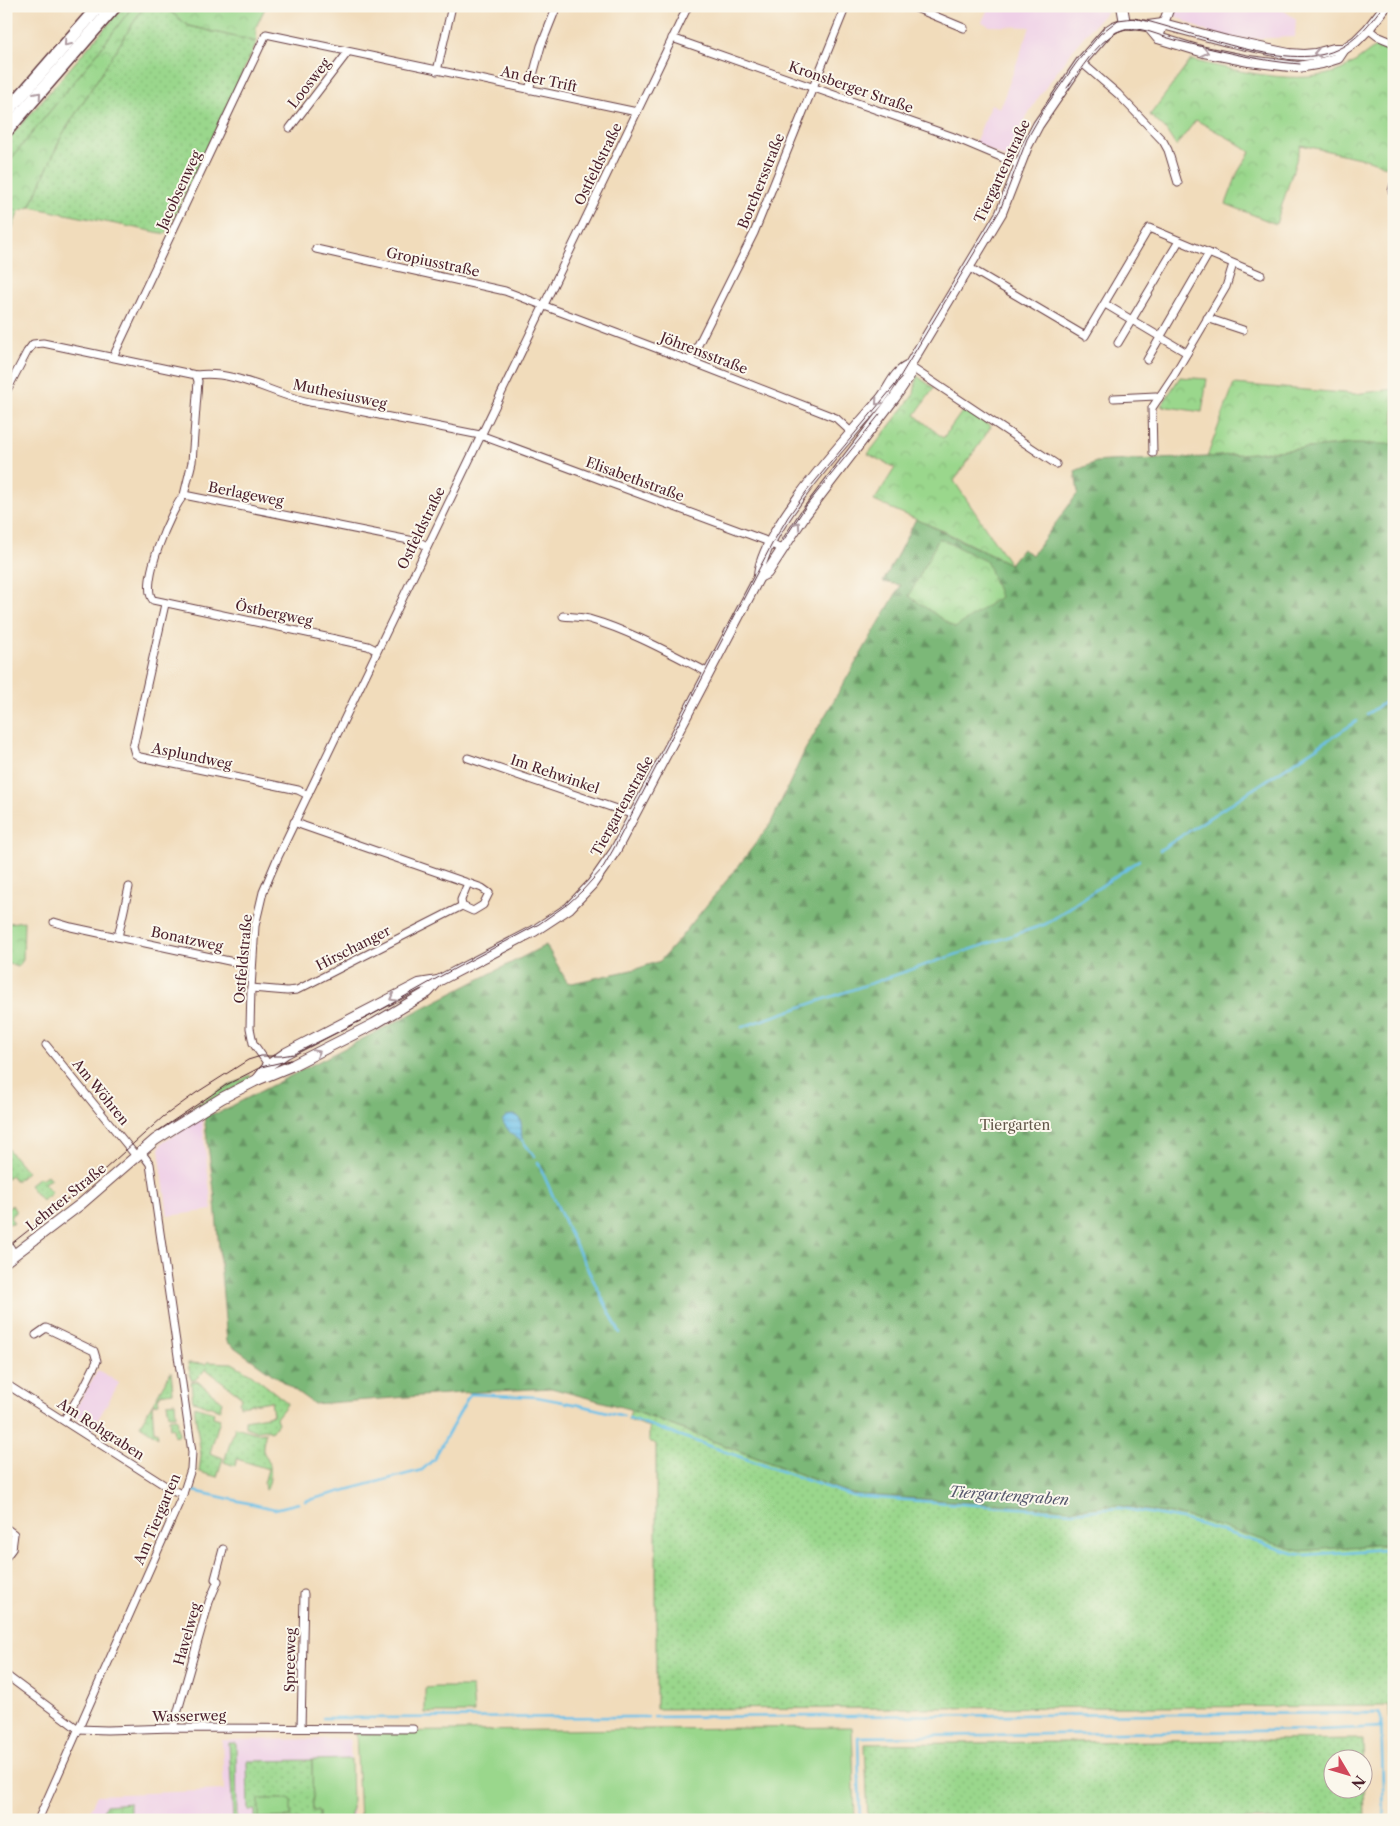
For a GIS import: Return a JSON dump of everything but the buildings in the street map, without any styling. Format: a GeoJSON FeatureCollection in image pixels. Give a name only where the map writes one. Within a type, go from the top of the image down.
{"type":"FeatureCollection","features":[{"type":"Feature","properties":{"kind":"highway"},"geometry":{"type":"LineString","coordinates":[[6,112],[99,6]]}},
{"type":"Feature","properties":{"kind":"highway"},"geometry":{"type":"LineString","coordinates":[[6,132],[115,6]]}},
{"type":"Feature","properties":{"kind":"main road"},"geometry":{"type":"LineString","coordinates":[[1122,6],[1125,23],[1148,26],[1163,24],[1227,41],[1294,54],[1315,54],[1334,48],[1344,49]]}},
{"type":"Feature","properties":{"kind":"main road"},"geometry":{"type":"LineString","coordinates":[[1148,26],[1158,38],[1204,52],[1291,67],[1310,66],[1338,58],[1344,49],[1356,41],[1368,29],[1386,6]]}},
{"type":"Feature","properties":{"kind":"main road","name":"Tiergartenstraße"},"geometry":{"type":"LineString","coordinates":[[759,577],[767,573],[781,548],[812,504],[895,398],[909,376],[909,366],[1001,212],[1038,124],[1081,62],[1108,31],[1125,23]]}},
{"type":"Feature","properties":{"kind":"main road","name":"Tiergartenstraße"},"geometry":{"type":"LineString","coordinates":[[139,1154],[155,1140],[209,1105],[257,1080],[271,1069],[374,1024],[428,992],[438,981],[534,931],[569,908],[586,891],[603,870],[709,673],[759,577],[759,568],[777,529],[804,490],[851,432],[882,398],[900,370],[909,366]]}},
{"type":"Feature","properties":{"kind":"main road","name":"Lehrter Straße"},"geometry":{"type":"LineString","coordinates":[[6,1261],[80,1204],[139,1154]]}},
{"type":"Feature","properties":{"kind":"street"},"geometry":{"type":"LineString","coordinates":[[437,71],[452,6]]}},
{"type":"Feature","properties":{"kind":"street"},"geometry":{"type":"LineString","coordinates":[[529,90],[541,46],[557,6]]}},
{"type":"Feature","properties":{"kind":"street","name":"Ostfeldstraße"},"geometry":{"type":"LineString","coordinates":[[271,1069],[252,1043],[250,1028],[255,926],[264,892],[294,822],[376,650],[688,6]]}},
{"type":"Feature","properties":{"kind":"street","name":"Borchersstraße"},"geometry":{"type":"LineString","coordinates":[[690,361],[754,233],[846,6]]}},
{"type":"Feature","properties":{"kind":"street"},"geometry":{"type":"LineString","coordinates":[[911,6],[964,28]]}},
{"type":"Feature","properties":{"kind":"street"},"geometry":{"type":"LineString","coordinates":[[1158,38],[1170,6]]}},
{"type":"Feature","properties":{"kind":"street"},"geometry":{"type":"LineString","coordinates":[[1368,29],[1377,36],[1394,43]]}},
{"type":"Feature","properties":{"kind":"street","name":"An der Trift"},"geometry":{"type":"LineString","coordinates":[[266,34],[637,112]]}},
{"type":"Feature","properties":{"kind":"street","name":"Jacobsenweg"},"geometry":{"type":"LineString","coordinates":[[113,357],[266,34]]}},
{"type":"Feature","properties":{"kind":"street","name":"Kronsberger Straße"},"geometry":{"type":"LineString","coordinates":[[672,38],[951,136],[1020,165]]}},
{"type":"Feature","properties":{"kind":"street","name":"Loosweg"},"geometry":{"type":"LineString","coordinates":[[290,128],[348,52]]}},
{"type":"Feature","properties":{"kind":"street"},"geometry":{"type":"LineString","coordinates":[[1081,62],[1118,94],[1163,141],[1168,150],[1178,182]]}},
{"type":"Feature","properties":{"kind":"street"},"geometry":{"type":"LineString","coordinates":[[968,266],[1085,336],[1149,228],[1261,275]]}},
{"type":"Feature","properties":{"kind":"street"},"geometry":{"type":"LineString","coordinates":[[1118,344],[1179,241]]}},
{"type":"Feature","properties":{"kind":"street","name":"Gropiusstraße"},"geometry":{"type":"LineString","coordinates":[[316,249],[505,291],[543,305]]}},
{"type":"Feature","properties":{"kind":"street"},"geometry":{"type":"LineString","coordinates":[[1147,360],[1209,254]]}},
{"type":"Feature","properties":{"kind":"street"},"geometry":{"type":"LineString","coordinates":[[1153,453],[1152,408],[1226,288],[1233,264]]}},
{"type":"Feature","properties":{"kind":"street"},"geometry":{"type":"LineString","coordinates":[[1104,304],[1187,353]]}},
{"type":"Feature","properties":{"kind":"street","name":"Jöhrensstraße"},"geometry":{"type":"LineString","coordinates":[[543,305],[836,418],[851,432]]}},
{"type":"Feature","properties":{"kind":"street"},"geometry":{"type":"LineString","coordinates":[[1207,318],[1243,330]]}},
{"type":"Feature","properties":{"kind":"street","name":"Muthesiusweg"},"geometry":{"type":"LineString","coordinates":[[6,392],[27,352],[33,344],[42,343],[196,375],[209,373],[250,383],[308,403],[324,404],[480,435]]}},
{"type":"Feature","properties":{"kind":"street"},"geometry":{"type":"LineString","coordinates":[[909,366],[1056,464]]}},
{"type":"Feature","properties":{"kind":"street"},"geometry":{"type":"LineString","coordinates":[[165,604],[153,600],[149,590],[157,551],[164,531],[184,495],[192,462],[198,381],[196,375]]}},
{"type":"Feature","properties":{"kind":"street"},"geometry":{"type":"LineString","coordinates":[[1114,398],[1156,396],[1159,398]]}},
{"type":"Feature","properties":{"kind":"street","name":"Elisabethstraße"},"geometry":{"type":"LineString","coordinates":[[480,435],[781,548]]}},
{"type":"Feature","properties":{"kind":"street","name":"Berlageweg"},"geometry":{"type":"LineString","coordinates":[[184,495],[419,542],[427,546]]}},
{"type":"Feature","properties":{"kind":"street","name":"Östbergweg"},"geometry":{"type":"LineString","coordinates":[[165,604],[368,646],[376,650]]}},
{"type":"Feature","properties":{"kind":"street","name":"Asplundweg"},"geometry":{"type":"LineString","coordinates":[[165,604],[133,747],[135,754],[140,758],[298,790],[308,794]]}},
{"type":"Feature","properties":{"kind":"street"},"geometry":{"type":"LineString","coordinates":[[563,616],[588,619],[622,631],[709,673]]}},
{"type":"Feature","properties":{"kind":"street","name":"Im Rehwinkel"},"geometry":{"type":"LineString","coordinates":[[468,758],[634,815]]}},
{"type":"Feature","properties":{"kind":"street","name":"Hirschanger"},"geometry":{"type":"LineString","coordinates":[[251,988],[287,992],[296,990],[462,906],[473,911],[483,905],[488,893],[482,888],[294,822]]}},
{"type":"Feature","properties":{"kind":"street"},"geometry":{"type":"LineString","coordinates":[[462,906],[461,900],[468,883]]}},
{"type":"Feature","properties":{"kind":"street"},"geometry":{"type":"LineString","coordinates":[[118,937],[129,888]]}},
{"type":"Feature","properties":{"kind":"street","name":"Bonatzweg"},"geometry":{"type":"LineString","coordinates":[[54,922],[71,928],[243,964],[252,964]]}},
{"type":"Feature","properties":{"kind":"street","name":"Am Wöhren"},"geometry":{"type":"LineString","coordinates":[[46,1045],[139,1154]]}},
{"type":"Feature","properties":{"kind":"street","name":"Am Tiergarten"},"geometry":{"type":"LineString","coordinates":[[38,1820],[183,1494],[191,1469],[192,1452],[150,1164],[139,1154]]}},
{"type":"Feature","properties":{"kind":"street"},"geometry":{"type":"LineString","coordinates":[[6,1241],[15,1254]]}},
{"type":"Feature","properties":{"kind":"street"},"geometry":{"type":"LineString","coordinates":[[36,1335],[46,1328],[94,1351],[97,1360],[82,1391],[64,1420]]}},
{"type":"Feature","properties":{"kind":"street","name":"Am Rohgraben"},"geometry":{"type":"LineString","coordinates":[[6,1384],[172,1490],[183,1494]]}},
{"type":"Feature","properties":{"kind":"street"},"geometry":{"type":"LineString","coordinates":[[6,1528],[14,1534],[12,1549],[6,1557]]}},
{"type":"Feature","properties":{"kind":"street","name":"Havelweg"},"geometry":{"type":"LineString","coordinates":[[173,1728],[210,1602],[218,1581],[215,1579],[223,1550]]}},
{"type":"Feature","properties":{"kind":"street","name":"Spreeweg"},"geometry":{"type":"LineString","coordinates":[[301,1728],[304,1594]]}},
{"type":"Feature","properties":{"kind":"street"},"geometry":{"type":"LineString","coordinates":[[7,1678],[78,1729]]}},
{"type":"Feature","properties":{"kind":"street","name":"Wasserweg"},"geometry":{"type":"LineString","coordinates":[[78,1729],[413,1729]]}},
{"type":"Feature","properties":{"kind":"shaded area"},"geometry":{"type":"Polygon","coordinates":[[[989,6],[1109,6],[1105,14],[1074,48],[1038,98],[1024,121],[1007,159],[975,143],[991,104],[1000,108],[1030,27],[990,26],[982,22],[989,6]]]}},
{"type":"Feature","properties":{"kind":"shaded area"},"geometry":{"type":"Polygon","coordinates":[[[1177,6],[1277,6],[1296,19],[1295,37],[1241,39],[1211,34],[1177,17],[1174,13],[1177,6]]]}},
{"type":"Feature","properties":{"kind":"shaded area"},"geometry":{"type":"Polygon","coordinates":[[[202,1118],[212,1210],[168,1216],[159,1149],[162,1143],[202,1118]]]}},
{"type":"Feature","properties":{"kind":"shaded area"},"geometry":{"type":"Polygon","coordinates":[[[98,1370],[119,1383],[92,1430],[71,1416],[98,1370]]]}},
{"type":"Feature","properties":{"kind":"shaded area"},"geometry":{"type":"Polygon","coordinates":[[[350,1739],[353,1820],[93,1820],[90,1810],[97,1795],[224,1790],[222,1740],[350,1739]]]}},
{"type":"Feature","properties":{"kind":"green space"},"geometry":{"type":"Polygon","coordinates":[[[124,6],[133,6],[95,56],[6,165],[6,142],[124,6]]]}},
{"type":"Feature","properties":{"kind":"green space"},"geometry":{"type":"Polygon","coordinates":[[[133,6],[144,6],[62,135],[30,207],[19,211],[6,207],[6,165],[95,56],[133,6]]]}},
{"type":"Feature","properties":{"kind":"green space"},"geometry":{"type":"Polygon","coordinates":[[[144,6],[163,6],[189,26],[257,42],[166,234],[30,207],[62,135],[144,6]]]}},
{"type":"Feature","properties":{"kind":"green space"},"geometry":{"type":"Polygon","coordinates":[[[163,6],[266,6],[256,27],[257,42],[189,26],[163,6]]]}},
{"type":"Feature","properties":{"kind":"green space"},"geometry":{"type":"Polygon","coordinates":[[[1378,45],[1394,52],[1394,169],[1369,160],[1301,145],[1276,224],[1226,204],[1238,172],[1250,152],[1196,120],[1176,146],[1165,129],[1150,115],[1191,60],[1267,75],[1308,77],[1343,69],[1378,45]]]}},
{"type":"Feature","properties":{"kind":"green space"},"geometry":{"type":"Polygon","coordinates":[[[6,207],[19,211],[6,244],[6,207]]]}},
{"type":"Feature","properties":{"kind":"green space"},"geometry":{"type":"Polygon","coordinates":[[[917,376],[934,388],[915,415],[943,438],[964,409],[991,427],[954,481],[1010,564],[943,531],[874,501],[895,468],[868,454],[914,394],[917,376]]]}},
{"type":"Feature","properties":{"kind":"green space"},"geometry":{"type":"Polygon","coordinates":[[[1180,377],[1207,379],[1202,412],[1161,406],[1180,377]]]}},
{"type":"Feature","properties":{"kind":"green space"},"geometry":{"type":"Polygon","coordinates":[[[1234,384],[1355,394],[1394,389],[1394,434],[1392,444],[1352,444],[1207,457],[1234,384]]]}},
{"type":"Feature","properties":{"kind":"green space","name":"Tiergarten"},"geometry":{"type":"Polygon","coordinates":[[[1379,443],[1394,444],[1394,1547],[1387,1544],[1299,1551],[1189,1517],[1117,1505],[1073,1509],[852,1494],[629,1409],[551,1388],[314,1404],[227,1342],[214,1190],[204,1116],[220,1112],[546,945],[567,982],[572,983],[636,969],[660,961],[740,864],[771,823],[805,750],[901,585],[883,582],[916,519],[1010,564],[1022,549],[1032,555],[1078,493],[1075,471],[1096,462],[1207,457],[1379,443]]]}},
{"type":"Feature","properties":{"kind":"green space"},"geometry":{"type":"Polygon","coordinates":[[[939,538],[987,562],[1000,597],[955,628],[909,596],[939,538]]]}},
{"type":"Feature","properties":{"kind":"green space"},"geometry":{"type":"Polygon","coordinates":[[[6,919],[9,923],[24,921],[23,960],[18,967],[6,963],[6,919]]]}},
{"type":"Feature","properties":{"kind":"green space"},"geometry":{"type":"Polygon","coordinates":[[[250,1075],[251,1078],[195,1110],[193,1107],[221,1090],[250,1075]]]}},
{"type":"Feature","properties":{"kind":"green space"},"geometry":{"type":"Polygon","coordinates":[[[6,1147],[27,1172],[16,1181],[11,1175],[6,1179],[6,1147]]]}},
{"type":"Feature","properties":{"kind":"green space"},"geometry":{"type":"Polygon","coordinates":[[[47,1175],[51,1179],[44,1183],[52,1193],[42,1201],[29,1185],[39,1177],[41,1179],[47,1175]]]}},
{"type":"Feature","properties":{"kind":"green space"},"geometry":{"type":"Polygon","coordinates":[[[12,1205],[16,1212],[10,1217],[14,1223],[6,1224],[6,1210],[12,1205]]]}},
{"type":"Feature","properties":{"kind":"green space"},"geometry":{"type":"Polygon","coordinates":[[[207,1362],[232,1363],[251,1374],[288,1403],[276,1418],[278,1423],[271,1432],[265,1429],[256,1431],[245,1427],[245,1420],[273,1415],[271,1401],[240,1406],[239,1402],[242,1397],[206,1369],[195,1380],[191,1380],[188,1363],[207,1364],[207,1362]]]}},
{"type":"Feature","properties":{"kind":"green space"},"geometry":{"type":"Polygon","coordinates":[[[171,1372],[173,1392],[160,1394],[158,1397],[159,1403],[152,1404],[171,1372]]]}},
{"type":"Feature","properties":{"kind":"green space"},"geometry":{"type":"Polygon","coordinates":[[[197,1381],[222,1401],[220,1410],[193,1401],[191,1382],[197,1381]]]}},
{"type":"Feature","properties":{"kind":"green space"},"geometry":{"type":"Polygon","coordinates":[[[175,1402],[176,1415],[169,1415],[167,1403],[175,1402]]]}},
{"type":"Feature","properties":{"kind":"green space"},"geometry":{"type":"Polygon","coordinates":[[[152,1404],[154,1431],[157,1431],[158,1437],[140,1425],[152,1404]]]}},
{"type":"Feature","properties":{"kind":"green space"},"geometry":{"type":"Polygon","coordinates":[[[194,1406],[214,1412],[213,1417],[220,1419],[210,1453],[223,1458],[217,1477],[199,1472],[201,1455],[194,1406]]]}},
{"type":"Feature","properties":{"kind":"green space"},"geometry":{"type":"Polygon","coordinates":[[[631,1410],[852,1494],[1073,1509],[1117,1505],[1394,1547],[1394,1820],[1389,1706],[656,1709],[656,1444],[649,1441],[649,1427],[628,1420],[631,1410]]]}},
{"type":"Feature","properties":{"kind":"green space"},"geometry":{"type":"Polygon","coordinates":[[[177,1418],[179,1435],[174,1436],[173,1428],[170,1428],[169,1419],[177,1418]]]}},
{"type":"Feature","properties":{"kind":"green space"},"geometry":{"type":"Polygon","coordinates":[[[235,1427],[257,1433],[265,1432],[263,1449],[269,1464],[270,1475],[267,1489],[265,1490],[264,1483],[268,1469],[237,1459],[235,1466],[224,1462],[235,1427]]]}},
{"type":"Feature","properties":{"kind":"green space"},"geometry":{"type":"Polygon","coordinates":[[[472,1687],[474,1713],[425,1713],[425,1688],[472,1687]]]}},
{"type":"Feature","properties":{"kind":"green space"},"geometry":{"type":"Polygon","coordinates":[[[852,1727],[855,1820],[360,1820],[356,1732],[852,1727]]]}},
{"type":"Feature","properties":{"kind":"green space"},"geometry":{"type":"Polygon","coordinates":[[[1363,1739],[1363,1748],[1322,1748],[1322,1798],[1364,1798],[1365,1820],[868,1820],[865,1744],[1363,1739]]]}},
{"type":"Feature","properties":{"kind":"green space"},"geometry":{"type":"Polygon","coordinates":[[[229,1743],[236,1743],[237,1820],[233,1820],[229,1743]]]}},
{"type":"Feature","properties":{"kind":"green space"},"geometry":{"type":"Polygon","coordinates":[[[351,1759],[351,1820],[319,1820],[319,1811],[313,1811],[312,1760],[351,1759]]]}},
{"type":"Feature","properties":{"kind":"green space"},"geometry":{"type":"Polygon","coordinates":[[[312,1760],[313,1810],[319,1810],[319,1820],[255,1820],[255,1810],[248,1810],[247,1761],[312,1760]]]}},
{"type":"Feature","properties":{"kind":"green space"},"geometry":{"type":"Polygon","coordinates":[[[259,1799],[291,1799],[291,1817],[259,1818],[259,1799]]]}},
{"type":"Feature","properties":{"kind":"green space"},"geometry":{"type":"Polygon","coordinates":[[[130,1803],[130,1820],[103,1816],[102,1812],[106,1805],[130,1803]]]}},
{"type":"Feature","properties":{"kind":"water"},"geometry":{"type":"Polygon","coordinates":[[[506,1116],[518,1116],[521,1122],[522,1140],[513,1135],[502,1121],[506,1116]]]}},
{"type":"Feature","properties":{"kind":"waterway"},"geometry":{"type":"LineString","coordinates":[[1367,714],[1394,696]]}},
{"type":"Feature","properties":{"kind":"waterway"},"geometry":{"type":"LineString","coordinates":[[1160,850],[1357,721]]}},
{"type":"Feature","properties":{"kind":"waterway"},"geometry":{"type":"LineString","coordinates":[[742,1027],[1046,924],[1139,860]]}},
{"type":"Feature","properties":{"kind":"waterway"},"geometry":{"type":"LineString","coordinates":[[522,1140],[534,1156]]}},
{"type":"Feature","properties":{"kind":"waterway"},"geometry":{"type":"LineString","coordinates":[[538,1162],[568,1230],[620,1333]]}},
{"type":"Feature","properties":{"kind":"waterway","name":"Tiergartengraben"},"geometry":{"type":"LineString","coordinates":[[305,1501],[422,1470],[434,1459],[470,1394],[537,1397],[624,1416]]}},
{"type":"Feature","properties":{"kind":"waterway","name":"Tiergartengraben"},"geometry":{"type":"LineString","coordinates":[[629,1418],[852,1496],[1073,1512],[1120,1508],[1182,1519],[1296,1554],[1305,1555],[1384,1549],[1394,1552]]}},
{"type":"Feature","properties":{"kind":"waterway","name":"Tiergartengraben"},"geometry":{"type":"LineString","coordinates":[[194,1491],[275,1509],[299,1503]]}},
{"type":"Feature","properties":{"kind":"waterway"},"geometry":{"type":"LineString","coordinates":[[654,1717],[1379,1713],[1381,1718],[1384,1820]]}},
{"type":"Feature","properties":{"kind":"waterway"},"geometry":{"type":"LineString","coordinates":[[323,1718],[648,1717]]}},
{"type":"Feature","properties":{"kind":"waterway"},"geometry":{"type":"LineString","coordinates":[[860,1820],[858,1737],[1319,1730],[1382,1727]]}},
{"type":"Feature","properties":{"kind":"tram line"},"geometry":{"type":"LineString","coordinates":[[6,1248],[96,1177],[163,1117],[196,1093],[248,1060],[261,1056],[294,1054],[368,1017],[539,924],[569,903],[602,869],[772,544],[788,517],[806,492],[895,385],[1000,210],[1027,139],[1044,109],[1077,62],[1100,34],[1118,20],[1134,18],[1236,47],[1291,56],[1315,56],[1336,50],[1350,42],[1383,6]]}},
{"type":"Feature","properties":{"kind":"tram line"},"geometry":{"type":"LineString","coordinates":[[1067,88],[1101,44],[1118,32],[1130,29],[1143,30],[1237,55],[1300,64]]}},
{"type":"Feature","properties":{"kind":"tram line"},"geometry":{"type":"LineString","coordinates":[[783,541],[806,506],[880,414]]}},
{"type":"Feature","properties":{"kind":"tram line"},"geometry":{"type":"LineString","coordinates":[[158,1131],[226,1085],[261,1067],[291,1060]]}}]}
